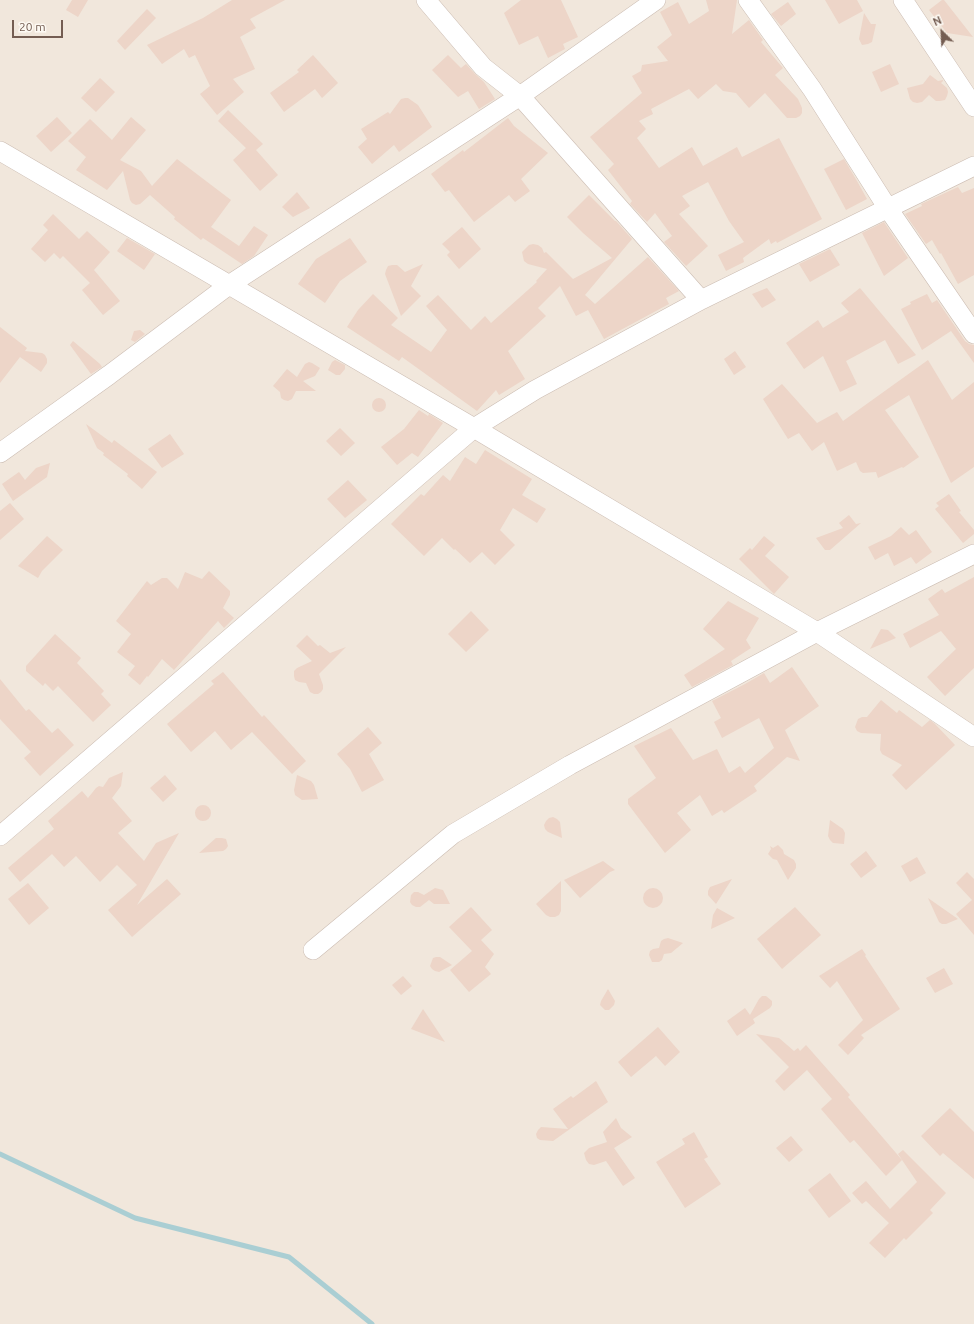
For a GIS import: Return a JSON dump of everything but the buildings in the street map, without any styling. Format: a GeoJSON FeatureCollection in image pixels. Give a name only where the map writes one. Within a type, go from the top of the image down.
{"type":"FeatureCollection","features":[{"type":"Feature","properties":{"kind":"street"},"geometry":{"type":"LineString","coordinates":[[426,0],[483,67],[520,96],[701,300]]}},
{"type":"Feature","properties":{"kind":"street"},"geometry":{"type":"LineString","coordinates":[[0,453],[110,375],[229,285],[520,96],[656,0]]}},
{"type":"Feature","properties":{"kind":"street"},"geometry":{"type":"LineString","coordinates":[[748,0],[812,89],[888,208],[971,323]]}},
{"type":"Feature","properties":{"kind":"street"},"geometry":{"type":"LineString","coordinates":[[903,0],[974,107]]}},
{"type":"Feature","properties":{"kind":"street"},"geometry":{"type":"LineString","coordinates":[[0,151],[474,428],[817,632],[974,737]]}},
{"type":"Feature","properties":{"kind":"street"},"geometry":{"type":"LineString","coordinates":[[0,836],[474,428],[535,390],[701,300],[974,166]]}},
{"type":"Feature","properties":{"kind":"street"},"geometry":{"type":"LineString","coordinates":[[313,950],[453,834],[570,766],[817,632],[974,554]]}},
{"type":"Feature","properties":{"kind":"shaded area"},"geometry":{"type":"Polygon","coordinates":[[[0,0],[974,0],[974,1324],[0,1324],[0,0]]]}},
{"type":"Feature","properties":{"kind":"waterway"},"geometry":{"type":"LineString","coordinates":[[0,1154],[135,1218],[289,1257],[372,1324]]}}]}
